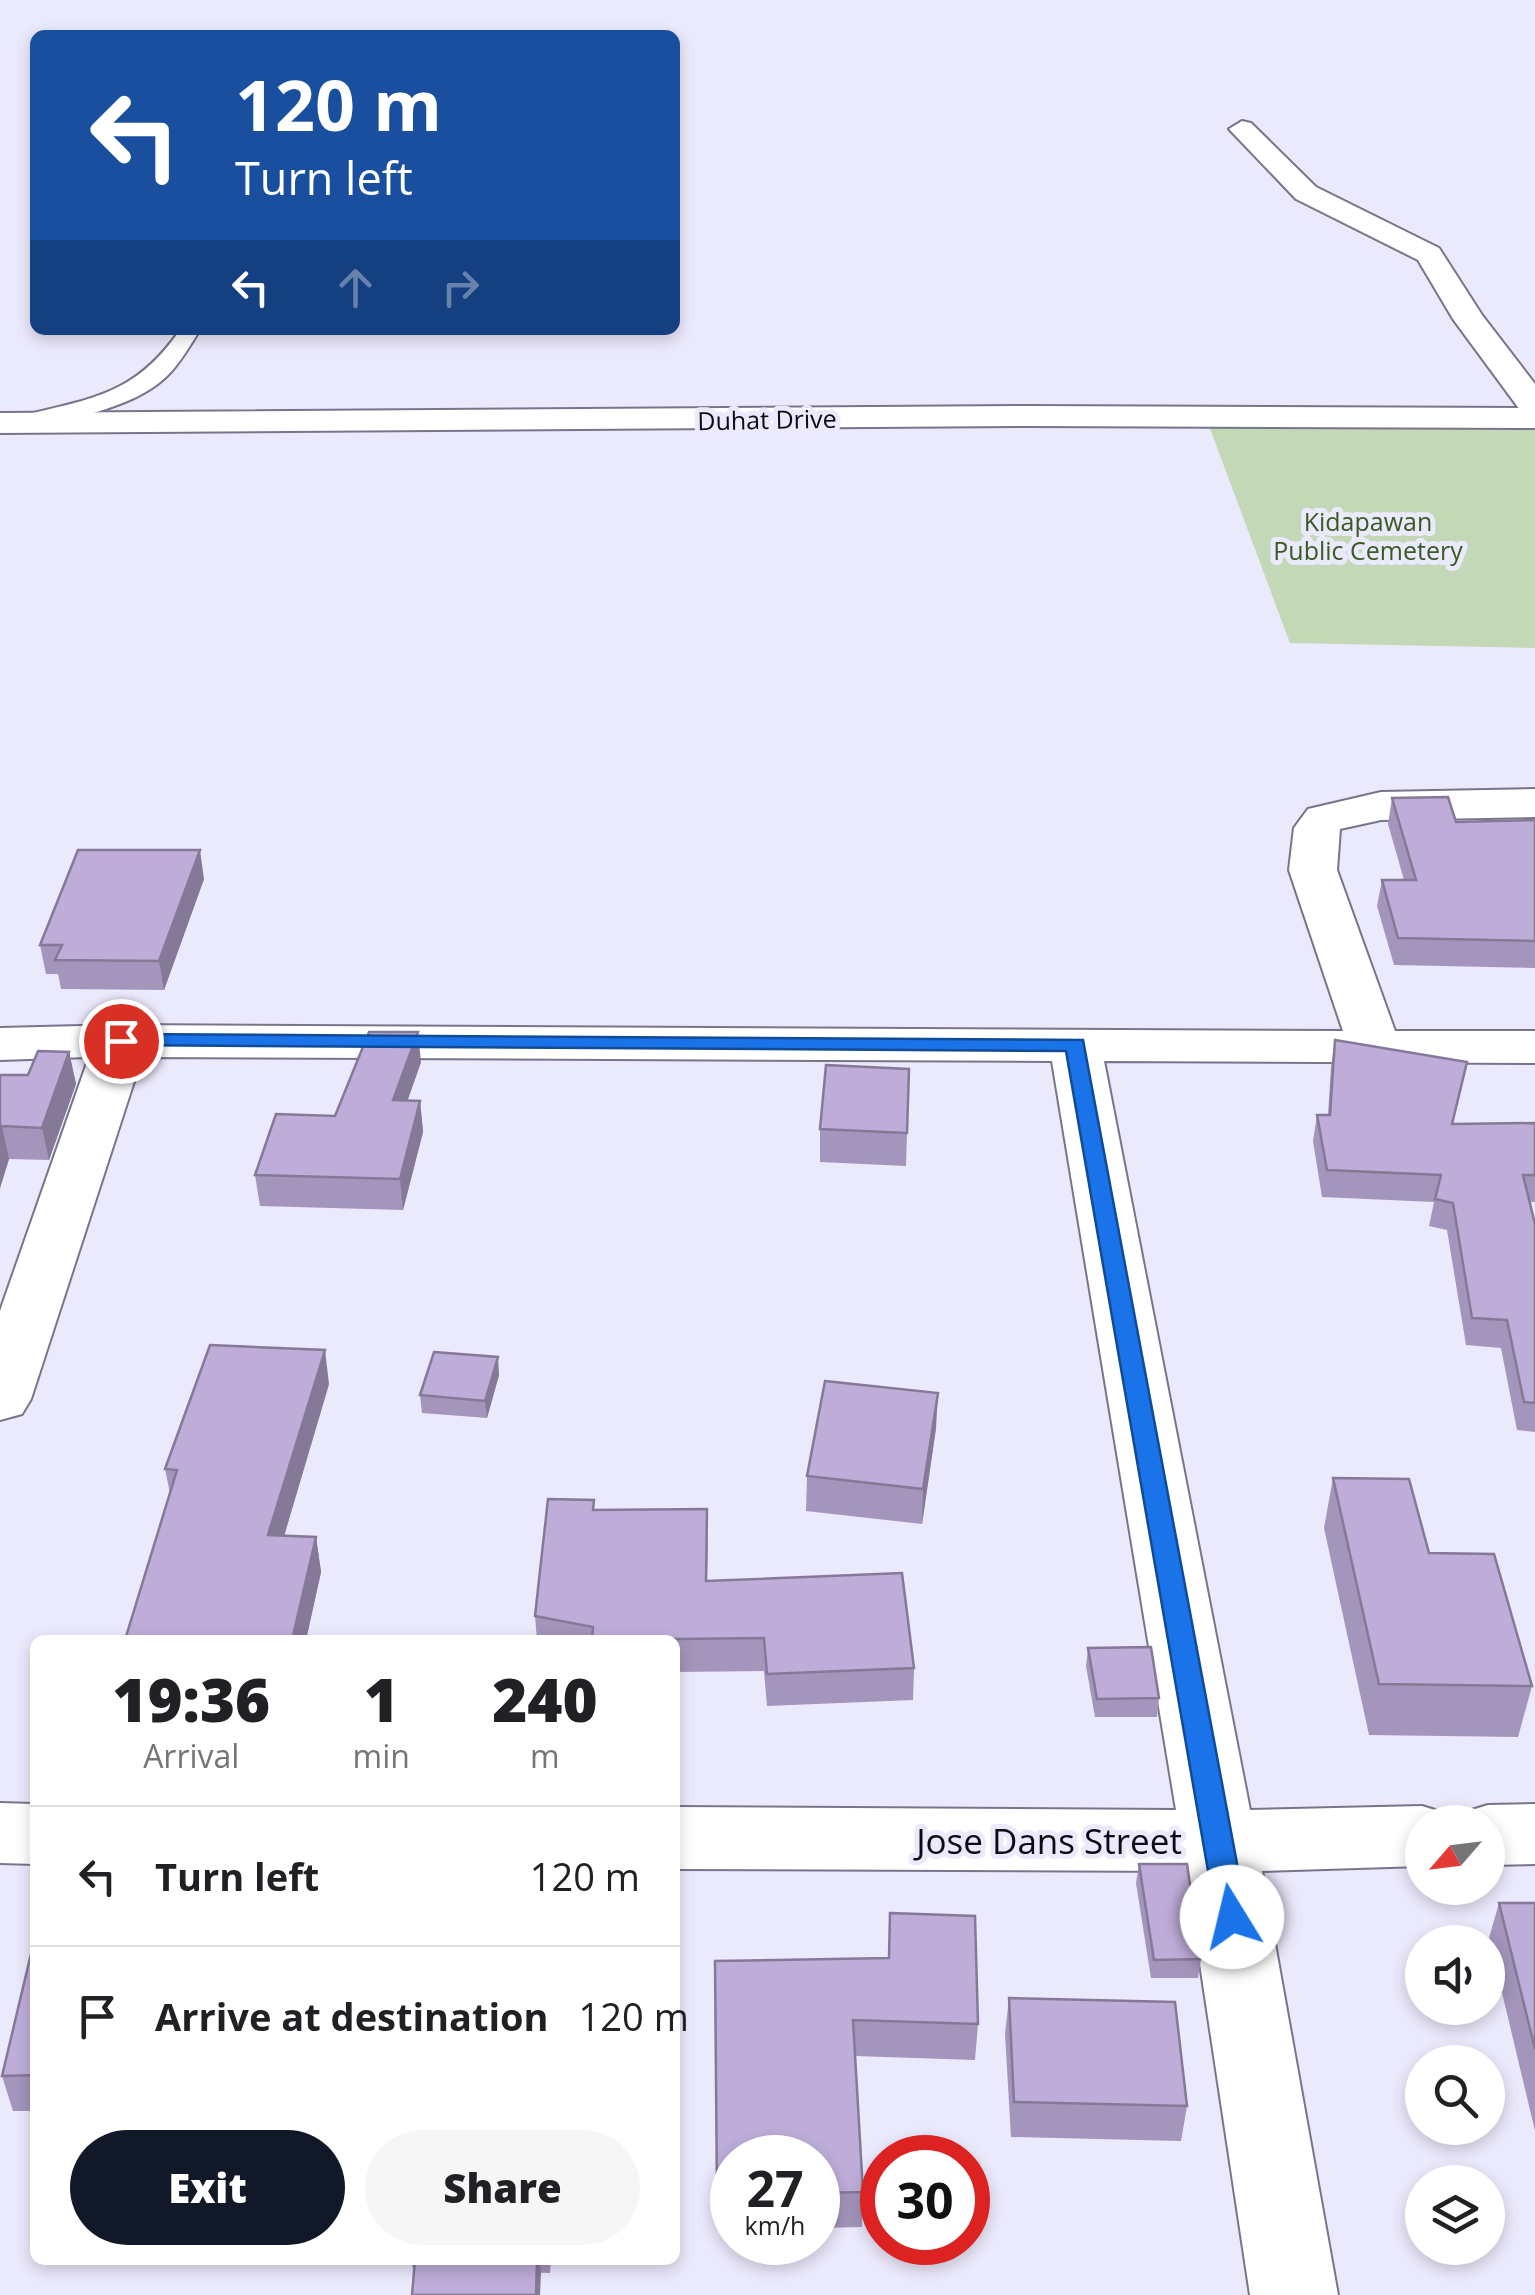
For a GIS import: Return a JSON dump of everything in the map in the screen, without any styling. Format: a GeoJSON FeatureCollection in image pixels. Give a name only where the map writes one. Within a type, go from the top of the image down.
{"type":"FeatureCollection","features":[{"type":"Feature","properties":{"kind":"street"},"geometry":{"type":"LineString","coordinates":[[1242,128],[1306,193],[1429,254],[1469,319],[1535,407]]}},
{"type":"Feature","properties":{"kind":"street","name":"Duhat Drive"},"geometry":{"type":"LineString","coordinates":[[11,423],[1029,416],[1535,418]]}},
{"type":"Feature","properties":{"kind":"street"},"geometry":{"type":"LineString","coordinates":[[1374,1046],[1313,870],[1317,828],[1324,819],[1342,812],[1380,806],[1535,804]]}},
{"type":"Feature","properties":{"kind":"street"},"geometry":{"type":"LineString","coordinates":[[0,1044],[121,1041],[1535,1048]]}},
{"type":"Feature","properties":{"kind":"street"},"geometry":{"type":"LineString","coordinates":[[0,1399],[121,1041]]}},
{"type":"Feature","properties":{"kind":"street"},"geometry":{"type":"LineString","coordinates":[[1076,1044],[1219,1841],[1294,2295]]}},
{"type":"Feature","properties":{"kind":"street"},"geometry":{"type":"LineString","coordinates":[[0,1834],[30,1834]]}},
{"type":"Feature","properties":{"kind":"street"},"geometry":{"type":"LineString","coordinates":[[1505,1835],[1535,1834]]}},
{"type":"Feature","properties":{"kind":"street","name":"Jose Dans Street"},"geometry":{"type":"LineString","coordinates":[[680,1838],[1219,1841],[1405,1836]]}},
{"type":"Feature","properties":{"kind":"lane"},"geometry":{"type":"LineString","coordinates":[[11,423],[109,397],[150,380],[187,335]]}},
{"type":"Feature","properties":{"kind":"green space","name":"Kidapawan Public Cemetery"},"geometry":{"type":"Polygon","coordinates":[[[1209,426],[1535,427],[1535,648],[1290,643],[1209,426]]]}},
{"type":"Feature","properties":{"kind":"building"},"geometry":{"type":"Polygon","coordinates":[[[1448,797],[1456,822],[1535,820],[1535,941],[1398,938],[1382,880],[1416,880],[1392,798],[1448,797]]]}},
{"type":"Feature","properties":{"kind":"building"},"geometry":{"type":"Polygon","coordinates":[[[78,850],[200,850],[159,961],[55,960],[62,945],[40,945],[78,850]]]}},
{"type":"Feature","properties":{"kind":"building"},"geometry":{"type":"Polygon","coordinates":[[[369,1032],[418,1032],[393,1100],[420,1101],[400,1179],[255,1175],[276,1114],[335,1116],[369,1032]]]}},
{"type":"Feature","properties":{"kind":"building"},"geometry":{"type":"Polygon","coordinates":[[[1335,1040],[1467,1062],[1452,1124],[1535,1123],[1535,1175],[1523,1175],[1535,1224],[1535,1403],[1524,1402],[1507,1320],[1472,1318],[1453,1203],[1435,1199],[1441,1175],[1327,1170],[1317,1115],[1330,1115],[1335,1040]]]}},
{"type":"Feature","properties":{"kind":"building"},"geometry":{"type":"Polygon","coordinates":[[[38,1051],[69,1052],[42,1128],[2,1126],[0,1132],[0,1075],[28,1075],[38,1051]]]}},
{"type":"Feature","properties":{"kind":"building"},"geometry":{"type":"Polygon","coordinates":[[[826,1065],[909,1069],[907,1133],[820,1129],[826,1065]]]}},
{"type":"Feature","properties":{"kind":"building"},"geometry":{"type":"Polygon","coordinates":[[[210,1345],[325,1350],[268,1535],[316,1537],[293,1635],[127,1635],[177,1470],[165,1469],[210,1345]]]}},
{"type":"Feature","properties":{"kind":"building"},"geometry":{"type":"Polygon","coordinates":[[[434,1352],[498,1357],[485,1401],[420,1395],[434,1352]]]}},
{"type":"Feature","properties":{"kind":"building"},"geometry":{"type":"Polygon","coordinates":[[[825,1381],[938,1393],[923,1489],[807,1476],[825,1381]]]}},
{"type":"Feature","properties":{"kind":"building"},"geometry":{"type":"Polygon","coordinates":[[[1333,1478],[1409,1479],[1429,1553],[1494,1554],[1532,1686],[1379,1684],[1333,1478]]]}},
{"type":"Feature","properties":{"kind":"building"},"geometry":{"type":"Polygon","coordinates":[[[548,1499],[594,1500],[593,1510],[707,1509],[706,1581],[902,1573],[914,1668],[767,1674],[764,1638],[592,1635],[593,1627],[535,1616],[548,1499]]]}},
{"type":"Feature","properties":{"kind":"building"},"geometry":{"type":"Polygon","coordinates":[[[1151,1647],[1159,1698],[1097,1699],[1088,1648],[1151,1647]]]}},
{"type":"Feature","properties":{"kind":"building"},"geometry":{"type":"Polygon","coordinates":[[[1139,1864],[1187,1864],[1201,1959],[1154,1960],[1139,1864]]]}},
{"type":"Feature","properties":{"kind":"building"},"geometry":{"type":"Polygon","coordinates":[[[1535,1903],[1535,2049],[1505,1925],[1499,1905],[1535,1903]]]}},
{"type":"Feature","properties":{"kind":"building"},"geometry":{"type":"Polygon","coordinates":[[[890,1913],[975,1916],[978,2024],[853,2020],[860,2192],[840,2193],[840,2135],[716,2135],[715,1961],[889,1958],[890,1913]]]}},
{"type":"Feature","properties":{"kind":"building"},"geometry":{"type":"Polygon","coordinates":[[[30,1958],[30,2075],[2,2076],[30,1958]]]}},
{"type":"Feature","properties":{"kind":"building"},"geometry":{"type":"Polygon","coordinates":[[[1009,1998],[1175,2002],[1187,2106],[1014,2102],[1009,1998]]]}},
{"type":"Feature","properties":{"kind":"building"},"geometry":{"type":"Polygon","coordinates":[[[415,2265],[537,2265],[536,2295],[412,2295],[415,2265]]]}},
{"type":"Feature","properties":{"kind":"route"},"geometry":{"type":"LineString","coordinates":[[121,1041],[1076,1044],[1232,1917]]}}]}
